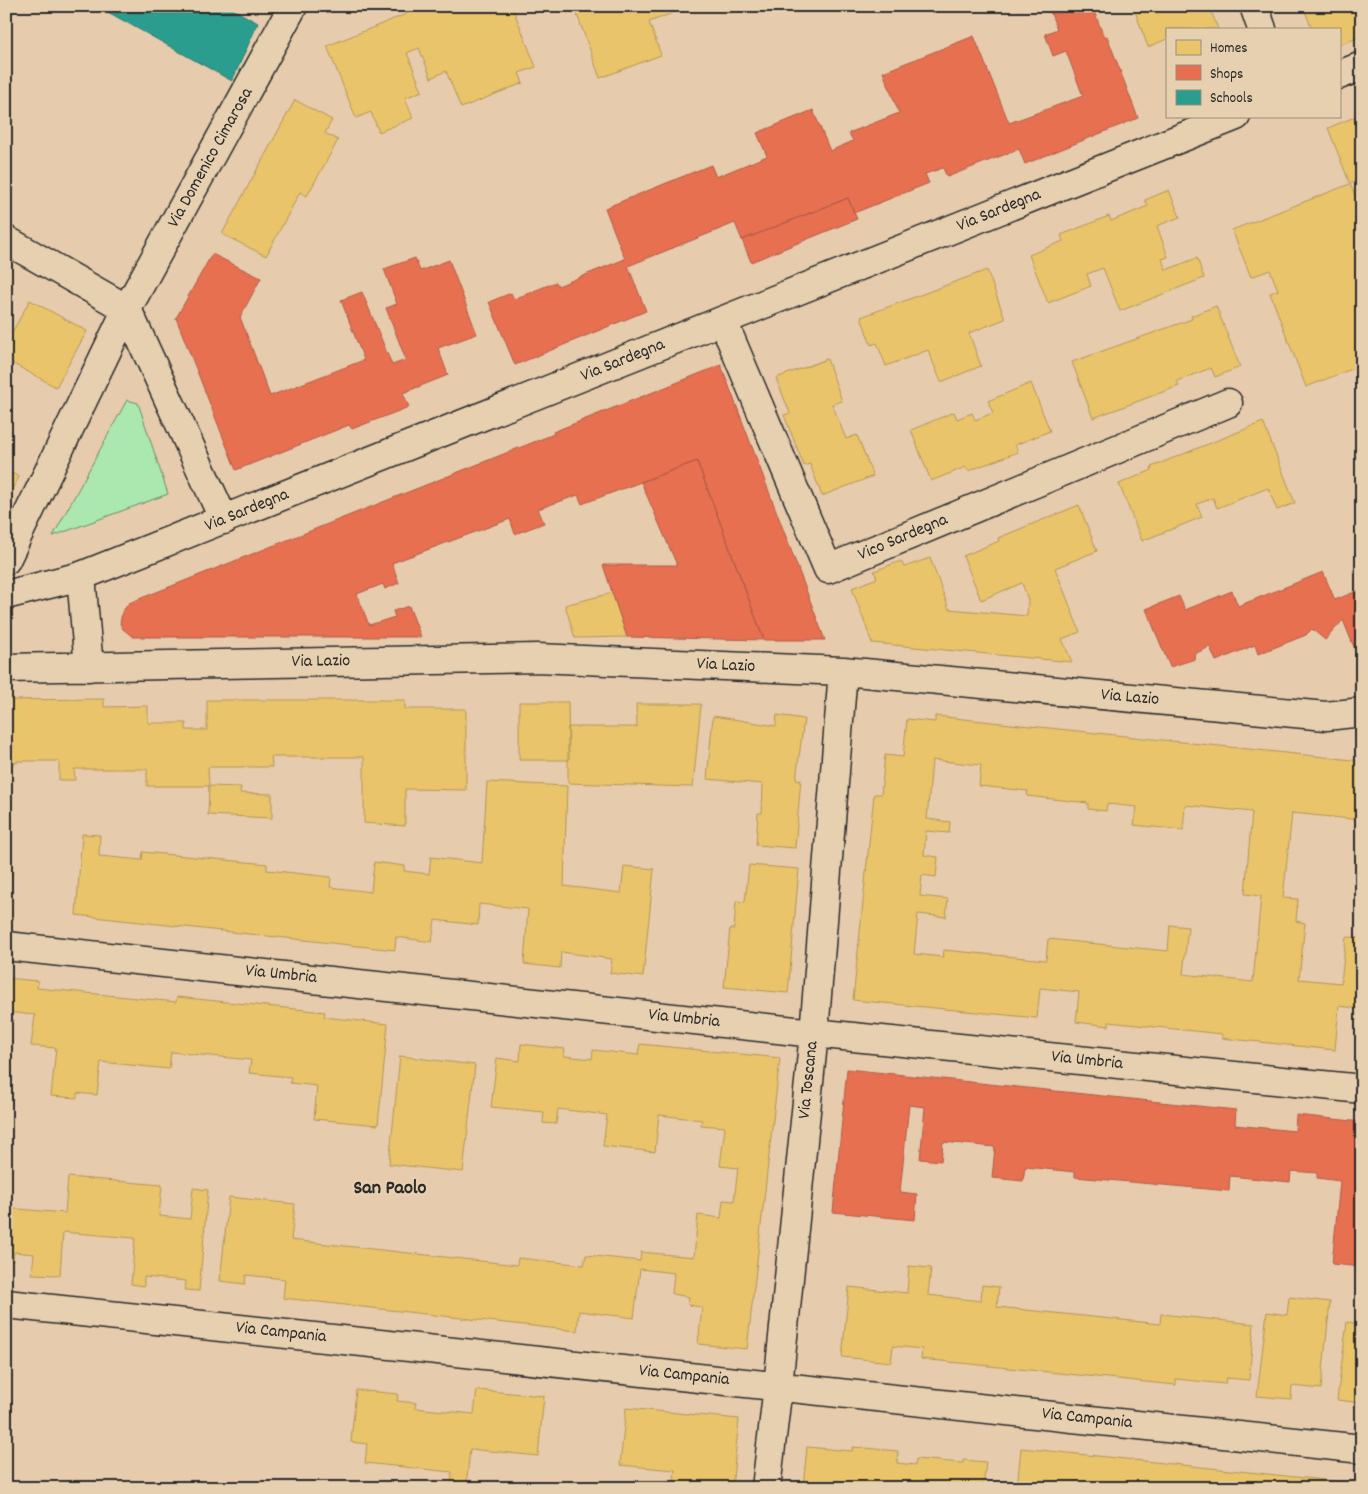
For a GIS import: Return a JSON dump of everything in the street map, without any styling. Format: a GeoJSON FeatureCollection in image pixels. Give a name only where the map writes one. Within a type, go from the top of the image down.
{"type":"FeatureCollection","features":[{"type":"Feature","properties":{"kind":"street","name":"Via Domenico Cimarosa"},"geometry":{"type":"LineString","coordinates":[[6,560],[128,309],[293,6]]}},
{"type":"Feature","properties":{"kind":"street"},"geometry":{"type":"LineString","coordinates":[[1254,6],[1262,28]]}},
{"type":"Feature","properties":{"kind":"street"},"geometry":{"type":"LineString","coordinates":[[1340,75],[1362,66]]}},
{"type":"Feature","properties":{"kind":"street","name":"Via Sardegna"},"geometry":{"type":"LineString","coordinates":[[6,595],[80,576],[224,520],[1231,118]]}},
{"type":"Feature","properties":{"kind":"street"},"geometry":{"type":"LineString","coordinates":[[6,240],[128,309],[224,520]]}},
{"type":"Feature","properties":{"kind":"street","name":"Vico Sardegna"},"geometry":{"type":"LineString","coordinates":[[723,321],[828,569],[1228,403]]}},
{"type":"Feature","properties":{"kind":"street"},"geometry":{"type":"LineString","coordinates":[[80,576],[88,667]]}},
{"type":"Feature","properties":{"kind":"street","name":"Via Lazio"},"geometry":{"type":"LineString","coordinates":[[6,668],[537,658],[842,671],[1326,716],[1362,712]]}},
{"type":"Feature","properties":{"kind":"street","name":"Via Toscana"},"geometry":{"type":"LineString","coordinates":[[766,1488],[814,1033],[842,671]]}},
{"type":"Feature","properties":{"kind":"street","name":"Via Umbria"},"geometry":{"type":"LineString","coordinates":[[6,946],[814,1033],[1362,1089]]}},
{"type":"Feature","properties":{"kind":"street","name":"Via Campania"},"geometry":{"type":"LineString","coordinates":[[6,1304],[1362,1449]]}},
{"type":"Feature","properties":{"kind":"green space"},"geometry":{"type":"Polygon","coordinates":[[[127,400],[138,403],[168,494],[53,536],[127,400]]]}},
{"type":"Feature","properties":{"kind":"building: Homes"},"geometry":{"type":"Polygon","coordinates":[[[426,6],[512,6],[536,67],[519,73],[523,83],[461,108],[446,71],[431,78],[419,48],[407,53],[422,91],[405,98],[413,118],[379,132],[371,112],[356,118],[327,46],[426,6]]]}},
{"type":"Feature","properties":{"kind":"building: Homes"},"geometry":{"type":"Polygon","coordinates":[[[574,6],[691,6],[649,22],[661,55],[600,78],[574,6]]]}},
{"type":"Feature","properties":{"kind":"building: Homes"},"geometry":{"type":"Polygon","coordinates":[[[1133,6],[1209,6],[1218,28],[1166,28],[1166,39],[1148,47],[1133,6]]]}},
{"type":"Feature","properties":{"kind":"building: Homes"},"geometry":{"type":"Polygon","coordinates":[[[1303,6],[1362,6],[1362,36],[1340,45],[1340,28],[1312,28],[1303,6]]]}},
{"type":"Feature","properties":{"kind":"building: Homes"},"geometry":{"type":"Polygon","coordinates":[[[295,100],[332,120],[325,133],[338,140],[307,196],[300,192],[266,256],[222,234],[295,100]]]}},
{"type":"Feature","properties":{"kind":"building: Homes"},"geometry":{"type":"Polygon","coordinates":[[[1362,114],[1362,179],[1350,184],[1328,128],[1362,114]]]}},
{"type":"Feature","properties":{"kind":"building: Homes"},"geometry":{"type":"Polygon","coordinates":[[[1350,184],[1362,212],[1362,365],[1306,387],[1270,293],[1278,290],[1270,270],[1251,277],[1232,230],[1350,184]]]}},
{"type":"Feature","properties":{"kind":"building: Homes"},"geometry":{"type":"Polygon","coordinates":[[[1169,190],[1180,217],[1157,226],[1168,257],[1162,259],[1166,270],[1197,258],[1204,278],[1120,311],[1103,268],[1087,274],[1091,286],[1048,303],[1029,255],[1063,241],[1061,235],[1109,216],[1111,221],[1148,206],[1145,200],[1169,190]]]}},
{"type":"Feature","properties":{"kind":"building: Homes"},"geometry":{"type":"Polygon","coordinates":[[[987,270],[1005,319],[969,333],[981,366],[941,382],[928,350],[886,366],[877,343],[871,345],[861,317],[987,270]]]}},
{"type":"Feature","properties":{"kind":"building: Homes"},"geometry":{"type":"Polygon","coordinates":[[[30,300],[87,331],[56,387],[6,360],[6,343],[30,300]]]}},
{"type":"Feature","properties":{"kind":"building: Homes"},"geometry":{"type":"Polygon","coordinates":[[[1216,306],[1240,367],[1215,377],[1211,368],[1177,381],[1179,386],[1093,418],[1072,362],[1192,319],[1191,316],[1216,306]]]}},
{"type":"Feature","properties":{"kind":"building: Homes"},"geometry":{"type":"Polygon","coordinates":[[[827,359],[842,401],[832,404],[846,439],[857,435],[873,476],[822,496],[810,464],[804,466],[784,415],[790,413],[776,378],[827,359]]]}},
{"type":"Feature","properties":{"kind":"building: Homes"},"geometry":{"type":"Polygon","coordinates":[[[1031,383],[1050,431],[1015,445],[1018,452],[968,471],[966,467],[931,481],[911,430],[954,412],[957,419],[972,413],[975,420],[993,413],[988,401],[1031,383]]]}},
{"type":"Feature","properties":{"kind":"building: Homes"},"geometry":{"type":"Polygon","coordinates":[[[1263,422],[1295,503],[1277,510],[1268,488],[1217,508],[1213,498],[1197,504],[1202,517],[1142,541],[1119,484],[1152,470],[1151,467],[1263,422]]]}},
{"type":"Feature","properties":{"kind":"building: Homes"},"geometry":{"type":"Polygon","coordinates":[[[6,470],[19,477],[6,501],[6,470]]]}},
{"type":"Feature","properties":{"kind":"building: Homes"},"geometry":{"type":"Polygon","coordinates":[[[1079,505],[1097,551],[1055,568],[1080,632],[1062,639],[1072,662],[872,643],[852,588],[877,578],[874,571],[901,561],[904,567],[930,558],[949,609],[1027,616],[1028,600],[1022,583],[981,600],[963,556],[999,541],[998,538],[1079,505]]]}},
{"type":"Feature","properties":{"kind":"building: Homes"},"geometry":{"type":"Polygon","coordinates":[[[612,593],[627,637],[575,638],[565,605],[612,593]]]}},
{"type":"Feature","properties":{"kind":"building: Homes"},"geometry":{"type":"Polygon","coordinates":[[[104,699],[104,707],[148,706],[148,723],[186,723],[186,730],[207,730],[207,700],[405,700],[405,709],[466,709],[466,790],[405,789],[405,826],[364,823],[364,757],[271,757],[272,767],[208,767],[209,786],[147,786],[147,769],[74,769],[75,780],[59,780],[59,761],[17,761],[17,763],[6,763],[6,700],[104,699]]]}},
{"type":"Feature","properties":{"kind":"building: Homes"},"geometry":{"type":"Polygon","coordinates":[[[519,702],[568,702],[569,760],[519,760],[519,702]]]}},
{"type":"Feature","properties":{"kind":"building: Homes"},"geometry":{"type":"Polygon","coordinates":[[[636,704],[701,704],[693,787],[568,783],[568,727],[637,727],[636,704]]]}},
{"type":"Feature","properties":{"kind":"building: Homes"},"geometry":{"type":"Polygon","coordinates":[[[777,715],[804,719],[796,780],[801,779],[795,848],[756,845],[758,813],[762,813],[763,784],[707,779],[713,716],[776,726],[777,715]]]}},
{"type":"Feature","properties":{"kind":"building: Homes"},"geometry":{"type":"Polygon","coordinates":[[[935,716],[1362,761],[1362,820],[1292,813],[1283,898],[1298,899],[1296,921],[1305,923],[1299,979],[1341,983],[1346,937],[1362,938],[1362,1009],[1339,1006],[1335,1050],[1222,1038],[1222,1034],[1109,1022],[1109,1026],[1076,1022],[1079,992],[1040,988],[1037,1018],[853,1000],[874,794],[881,794],[885,755],[903,757],[907,719],[935,722],[935,716]],[[932,760],[927,819],[950,822],[949,833],[926,831],[924,855],[938,857],[936,877],[922,875],[920,896],[948,899],[946,917],[918,914],[914,954],[943,957],[944,950],[1046,960],[1048,939],[1168,951],[1170,925],[1188,927],[1183,974],[1253,982],[1261,896],[1245,894],[1252,812],[1185,805],[1183,830],[1134,825],[1137,807],[1107,804],[1106,811],[1088,809],[1088,803],[1027,796],[1028,791],[979,786],[981,765],[932,760]]]}},
{"type":"Feature","properties":{"kind":"building: Homes"},"geometry":{"type":"Polygon","coordinates":[[[487,782],[567,786],[564,886],[621,893],[624,866],[654,869],[643,977],[610,973],[612,959],[561,952],[560,968],[524,964],[528,909],[479,904],[478,925],[435,920],[432,942],[396,937],[395,950],[76,915],[82,834],[100,835],[99,856],[142,860],[143,852],[267,864],[267,870],[331,877],[330,887],[371,892],[374,862],[405,866],[404,871],[429,874],[431,857],[482,863],[487,782]]]}},
{"type":"Feature","properties":{"kind":"building: Homes"},"geometry":{"type":"Polygon","coordinates":[[[209,786],[241,787],[240,793],[272,794],[272,818],[208,815],[209,786]]]}},
{"type":"Feature","properties":{"kind":"building: Homes"},"geometry":{"type":"Polygon","coordinates":[[[749,865],[799,869],[788,993],[724,987],[730,929],[734,929],[736,901],[745,902],[749,865]]]}},
{"type":"Feature","properties":{"kind":"building: Homes"},"geometry":{"type":"Polygon","coordinates":[[[6,978],[38,981],[37,988],[176,1002],[177,997],[325,1012],[324,1017],[388,1024],[378,1125],[314,1119],[317,1086],[290,1083],[291,1077],[249,1073],[251,1060],[171,1052],[169,1069],[101,1062],[97,1095],[77,1093],[77,1098],[51,1096],[56,1048],[31,1046],[35,1015],[6,1012],[6,978]]]}},
{"type":"Feature","properties":{"kind":"building: Homes"},"geometry":{"type":"Polygon","coordinates":[[[521,1044],[565,1049],[564,1056],[592,1059],[593,1050],[638,1055],[640,1044],[780,1058],[747,1349],[698,1344],[702,1307],[688,1305],[689,1297],[672,1294],[674,1273],[640,1269],[634,1318],[579,1311],[577,1331],[283,1298],[285,1279],[246,1275],[245,1284],[220,1281],[229,1197],[295,1204],[291,1240],[517,1265],[518,1258],[584,1265],[586,1255],[640,1261],[641,1252],[694,1257],[698,1215],[721,1218],[723,1200],[734,1201],[738,1168],[720,1166],[725,1127],[701,1125],[702,1120],[659,1115],[655,1152],[603,1146],[607,1115],[558,1109],[556,1124],[543,1123],[544,1112],[491,1107],[497,1058],[520,1061],[521,1044]]]}},
{"type":"Feature","properties":{"kind":"building: Homes"},"geometry":{"type":"Polygon","coordinates":[[[400,1056],[475,1065],[463,1172],[389,1164],[400,1056]]]}},
{"type":"Feature","properties":{"kind":"building: Homes"},"geometry":{"type":"Polygon","coordinates":[[[68,1177],[162,1185],[159,1216],[190,1219],[193,1188],[208,1190],[199,1291],[185,1290],[186,1281],[144,1277],[144,1286],[131,1284],[135,1238],[63,1232],[60,1275],[32,1274],[34,1254],[14,1252],[13,1261],[6,1261],[6,1208],[65,1213],[68,1177]]]}},
{"type":"Feature","properties":{"kind":"building: Homes"},"geometry":{"type":"Polygon","coordinates":[[[909,1266],[931,1268],[928,1295],[981,1301],[982,1285],[999,1287],[997,1307],[1160,1324],[1161,1314],[1254,1324],[1249,1380],[1226,1378],[1225,1384],[1176,1379],[1176,1385],[921,1359],[922,1349],[893,1346],[891,1362],[842,1357],[849,1287],[907,1293],[909,1266]]]}},
{"type":"Feature","properties":{"kind":"building: Homes"},"geometry":{"type":"Polygon","coordinates":[[[1289,1297],[1330,1302],[1321,1389],[1292,1386],[1291,1399],[1257,1396],[1267,1312],[1287,1315],[1289,1297]]]}},
{"type":"Feature","properties":{"kind":"building: Homes"},"geometry":{"type":"Polygon","coordinates":[[[1347,1322],[1362,1324],[1362,1403],[1337,1400],[1347,1322]]]}},
{"type":"Feature","properties":{"kind":"building: Homes"},"geometry":{"type":"Polygon","coordinates":[[[356,1390],[398,1394],[397,1401],[416,1403],[415,1408],[474,1414],[477,1390],[544,1396],[538,1456],[470,1449],[466,1488],[451,1487],[452,1472],[365,1463],[367,1444],[351,1442],[356,1390]]]}},
{"type":"Feature","properties":{"kind":"building: Homes"},"geometry":{"type":"Polygon","coordinates":[[[626,1408],[739,1419],[732,1488],[673,1488],[675,1470],[620,1465],[626,1408]]]}},
{"type":"Feature","properties":{"kind":"building: Homes"},"geometry":{"type":"Polygon","coordinates":[[[807,1447],[852,1451],[853,1447],[898,1451],[897,1463],[915,1465],[916,1459],[963,1463],[963,1460],[986,1462],[983,1488],[803,1488],[807,1447]]]}},
{"type":"Feature","properties":{"kind":"building: Homes"},"geometry":{"type":"Polygon","coordinates":[[[1021,1448],[1362,1484],[1362,1488],[1017,1488],[1021,1448]]]}},
{"type":"Feature","properties":{"kind":"building: Shops"},"geometry":{"type":"Polygon","coordinates":[[[1048,6],[1092,6],[1104,37],[1107,36],[1138,118],[1025,164],[1019,149],[947,177],[943,168],[925,174],[929,183],[854,213],[848,198],[742,240],[735,223],[628,266],[646,311],[515,365],[489,302],[511,293],[514,299],[556,282],[558,286],[625,259],[605,208],[711,165],[716,177],[767,156],[757,133],[813,110],[830,151],[853,141],[849,133],[899,113],[883,72],[974,36],[1009,123],[1083,96],[1066,51],[1053,56],[1045,34],[1057,29],[1048,6]]]}},
{"type":"Feature","properties":{"kind":"building: Shops"},"geometry":{"type":"Polygon","coordinates":[[[848,198],[857,219],[751,262],[742,240],[848,198]]]}},
{"type":"Feature","properties":{"kind":"building: Shops"},"geometry":{"type":"Polygon","coordinates":[[[212,254],[261,278],[240,317],[270,396],[364,360],[341,300],[362,292],[392,365],[406,360],[386,308],[397,304],[384,269],[415,258],[420,271],[449,260],[477,334],[438,348],[448,375],[403,393],[409,407],[352,429],[349,425],[236,470],[176,318],[212,254]]]}},
{"type":"Feature","properties":{"kind":"building: Shops"},"geometry":{"type":"Polygon","coordinates":[[[721,365],[825,640],[764,640],[697,461],[582,504],[578,495],[538,509],[544,523],[515,534],[510,519],[392,563],[399,583],[385,589],[383,584],[357,594],[369,625],[395,617],[393,611],[409,606],[421,637],[133,637],[120,624],[122,612],[129,603],[554,434],[553,432],[721,365]]]}},
{"type":"Feature","properties":{"kind":"building: Shops"},"geometry":{"type":"Polygon","coordinates":[[[697,461],[764,640],[627,637],[603,565],[677,565],[641,482],[697,461]]]}},
{"type":"Feature","properties":{"kind":"building: Shops"},"geometry":{"type":"Polygon","coordinates":[[[1323,572],[1335,600],[1362,589],[1362,667],[1343,620],[1325,640],[1312,629],[1306,635],[1258,654],[1255,645],[1216,661],[1210,647],[1194,654],[1195,659],[1170,667],[1146,609],[1179,596],[1185,610],[1232,591],[1238,606],[1323,572]]]}},
{"type":"Feature","properties":{"kind":"building: Shops"},"geometry":{"type":"Polygon","coordinates":[[[6,853],[8,853],[6,870],[6,853]]]}},
{"type":"Feature","properties":{"kind":"building: Shops"},"geometry":{"type":"Polygon","coordinates":[[[6,870],[12,870],[9,909],[6,909],[6,870]]]}},
{"type":"Feature","properties":{"kind":"building: Shops"},"geometry":{"type":"Polygon","coordinates":[[[847,1069],[1236,1110],[1235,1125],[1295,1131],[1296,1115],[1362,1122],[1362,1267],[1332,1264],[1340,1181],[1317,1178],[1317,1173],[1291,1171],[1290,1182],[1230,1176],[1229,1191],[1075,1177],[1075,1172],[1025,1167],[1023,1181],[992,1178],[995,1147],[943,1142],[941,1161],[920,1159],[925,1107],[909,1105],[900,1192],[917,1194],[915,1220],[833,1212],[847,1069]]]}},
{"type":"Feature","properties":{"kind":"building: Schools"},"geometry":{"type":"Polygon","coordinates":[[[97,6],[227,6],[258,23],[232,81],[97,6]]]}},
{"type":"Feature","properties":{"kind":"district","name":"San Paolo"},"geometry":{"type":"Point","coordinates":[390,1189]}}]}
